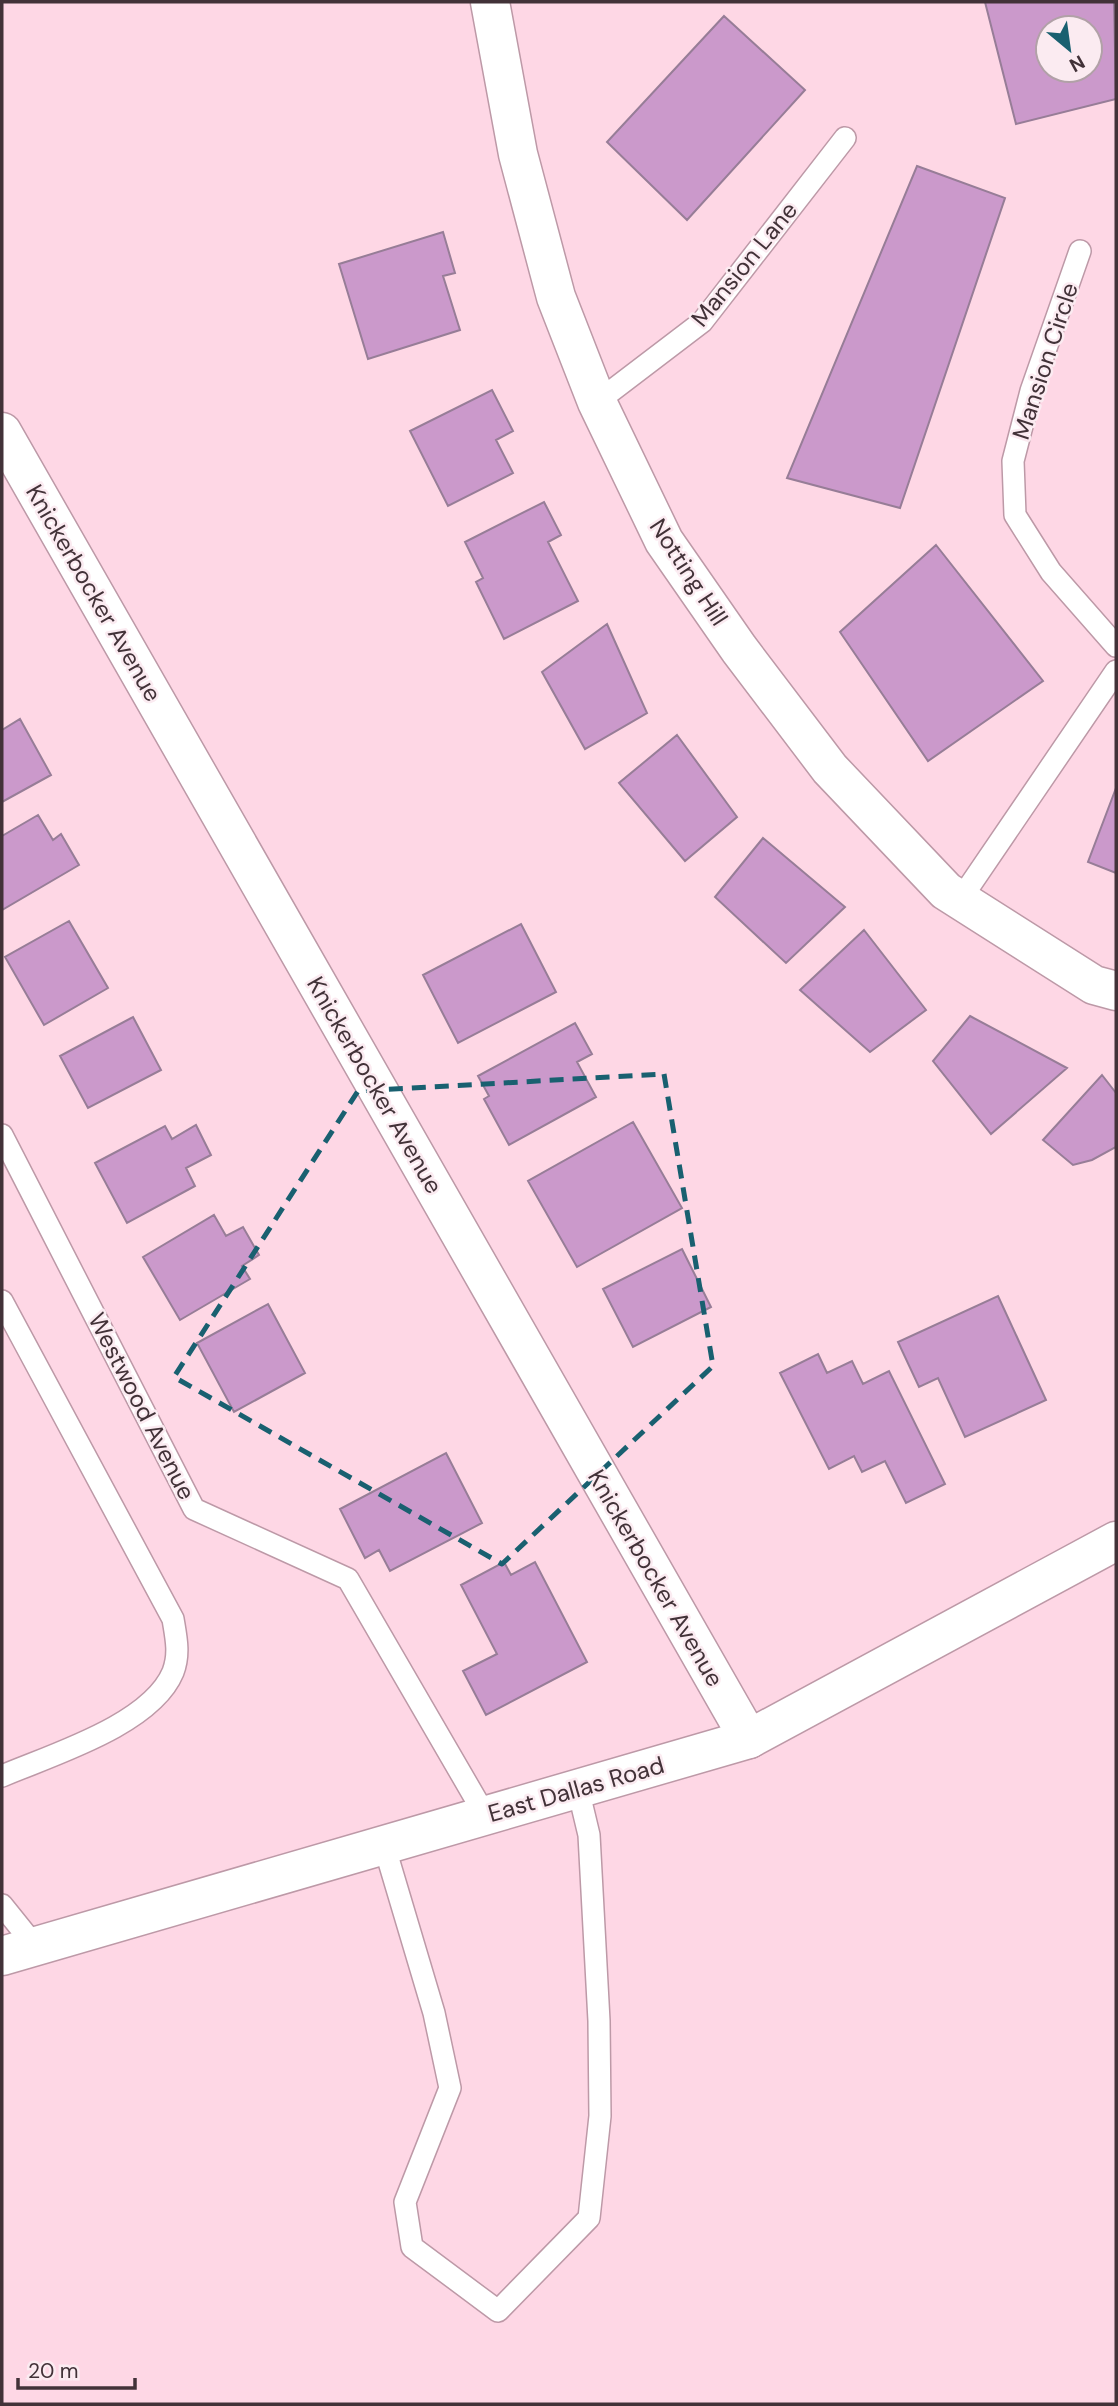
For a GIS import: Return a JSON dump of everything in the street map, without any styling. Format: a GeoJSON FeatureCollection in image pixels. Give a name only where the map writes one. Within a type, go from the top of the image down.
{"type":"FeatureCollection","features":[{"type":"Feature","properties":{"kind":"street","name":"Notting Hill"},"geometry":{"type":"LineString","coordinates":[[490,2],[518,154],[556,297],[597,402],[664,541],[739,649],[830,769],[946,891],[1094,985],[1116,991]]}},
{"type":"Feature","properties":{"kind":"street","name":"Knickerbocker Avenue"},"geometry":{"type":"LineString","coordinates":[[2,432],[748,1739]]}},
{"type":"Feature","properties":{"kind":"street","name":"East Dallas Road"},"geometry":{"type":"LineString","coordinates":[[19,1951],[748,1739],[1116,1541]]}},
{"type":"Feature","properties":{"kind":"lane","name":"Mansion Lane"},"geometry":{"type":"LineString","coordinates":[[597,402],[702,322],[845,138]]}},
{"type":"Feature","properties":{"kind":"lane","name":"Mansion Circle"},"geometry":{"type":"LineString","coordinates":[[1080,251],[1031,391],[1013,461],[1015,515],[1052,572],[1116,646]]}},
{"type":"Feature","properties":{"kind":"lane"},"geometry":{"type":"LineString","coordinates":[[960,900],[1116,671]]}},
{"type":"Feature","properties":{"kind":"lane","name":"Westwood Avenue"},"geometry":{"type":"LineString","coordinates":[[2,1135],[194,1509],[348,1579],[485,1815]]}},
{"type":"Feature","properties":{"kind":"lane"},"geometry":{"type":"LineString","coordinates":[[2,1301],[7,1323],[173,1619],[178,1652],[173,1673],[154,1699],[117,1727],[2,1776]]}},
{"type":"Feature","properties":{"kind":"lane"},"geometry":{"type":"LineString","coordinates":[[384,1845],[434,2013],[450,2088],[405,2202],[412,2247],[498,2311],[589,2218],[600,2116],[599,2021],[589,1835],[578,1788]]}},
{"type":"Feature","properties":{"kind":"lane"},"geometry":{"type":"LineString","coordinates":[[2,1905],[19,1951]]}},
{"type":"Feature","properties":{"kind":"highlighted area"},"geometry":{"type":"Polygon","coordinates":[[[664,1074],[713,1366],[502,1564],[174,1377],[358,1091],[664,1074]]]}},
{"type":"Feature","properties":{"kind":"building"},"geometry":{"type":"Polygon","coordinates":[[[985,2],[1114,2],[1116,99],[1016,124],[985,2]]]}},
{"type":"Feature","properties":{"kind":"building"},"geometry":{"type":"Polygon","coordinates":[[[724,16],[805,90],[687,220],[607,142],[724,16]]]}},
{"type":"Feature","properties":{"kind":"building"},"geometry":{"type":"Polygon","coordinates":[[[917,166],[1005,198],[900,508],[787,478],[917,166]]]}},
{"type":"Feature","properties":{"kind":"building"},"geometry":{"type":"Polygon","coordinates":[[[443,232],[455,273],[443,276],[460,330],[368,359],[339,264],[443,232]]]}},
{"type":"Feature","properties":{"kind":"building"},"geometry":{"type":"Polygon","coordinates":[[[492,390],[513,431],[496,440],[513,473],[448,506],[410,431],[492,390]]]}},
{"type":"Feature","properties":{"kind":"building"},"geometry":{"type":"Polygon","coordinates":[[[544,502],[561,535],[548,542],[578,601],[504,639],[476,582],[483,578],[465,542],[544,502]]]}},
{"type":"Feature","properties":{"kind":"building"},"geometry":{"type":"Polygon","coordinates":[[[936,545],[1043,681],[928,761],[840,632],[936,545]]]}},
{"type":"Feature","properties":{"kind":"building"},"geometry":{"type":"Polygon","coordinates":[[[607,624],[647,713],[585,749],[542,672],[607,624]]]}},
{"type":"Feature","properties":{"kind":"building"},"geometry":{"type":"Polygon","coordinates":[[[20,719],[51,775],[2,802],[2,730],[20,719]]]}},
{"type":"Feature","properties":{"kind":"building"},"geometry":{"type":"Polygon","coordinates":[[[677,735],[737,817],[685,861],[619,783],[677,735]]]}},
{"type":"Feature","properties":{"kind":"building"},"geometry":{"type":"Polygon","coordinates":[[[1116,788],[1116,873],[1088,862],[1116,788]]]}},
{"type":"Feature","properties":{"kind":"building"},"geometry":{"type":"Polygon","coordinates":[[[38,815],[53,840],[61,834],[79,865],[2,910],[2,836],[38,815]]]}},
{"type":"Feature","properties":{"kind":"building"},"geometry":{"type":"Polygon","coordinates":[[[763,838],[845,907],[786,963],[715,897],[763,838]]]}},
{"type":"Feature","properties":{"kind":"building"},"geometry":{"type":"Polygon","coordinates":[[[69,921],[108,988],[44,1025],[5,957],[69,921]]]}},
{"type":"Feature","properties":{"kind":"building"},"geometry":{"type":"Polygon","coordinates":[[[521,924],[556,992],[458,1043],[423,975],[521,924]]]}},
{"type":"Feature","properties":{"kind":"building"},"geometry":{"type":"Polygon","coordinates":[[[864,930],[926,1010],[870,1052],[800,990],[864,930]]]}},
{"type":"Feature","properties":{"kind":"building"},"geometry":{"type":"Polygon","coordinates":[[[970,1016],[1067,1068],[991,1134],[933,1061],[970,1016]]]}},
{"type":"Feature","properties":{"kind":"building"},"geometry":{"type":"Polygon","coordinates":[[[133,1017],[161,1070],[88,1108],[60,1056],[133,1017]]]}},
{"type":"Feature","properties":{"kind":"building"},"geometry":{"type":"Polygon","coordinates":[[[575,1023],[592,1054],[577,1062],[596,1097],[509,1145],[484,1099],[489,1096],[478,1076],[575,1023]]]}},
{"type":"Feature","properties":{"kind":"building"},"geometry":{"type":"Polygon","coordinates":[[[1102,1075],[1116,1093],[1116,1147],[1092,1160],[1073,1165],[1043,1140],[1102,1075]]]}},
{"type":"Feature","properties":{"kind":"building"},"geometry":{"type":"Polygon","coordinates":[[[633,1122],[682,1208],[577,1267],[528,1181],[633,1122]]]}},
{"type":"Feature","properties":{"kind":"building"},"geometry":{"type":"Polygon","coordinates":[[[196,1125],[211,1155],[186,1168],[195,1186],[127,1223],[95,1163],[165,1126],[172,1139],[196,1125]]]}},
{"type":"Feature","properties":{"kind":"building"},"geometry":{"type":"Polygon","coordinates":[[[214,1215],[226,1236],[243,1227],[259,1255],[242,1266],[250,1279],[180,1320],[143,1257],[214,1215]]]}},
{"type":"Feature","properties":{"kind":"building"},"geometry":{"type":"Polygon","coordinates":[[[682,1249],[711,1307],[633,1347],[603,1289],[682,1249]]]}},
{"type":"Feature","properties":{"kind":"building"},"geometry":{"type":"Polygon","coordinates":[[[998,1296],[1046,1400],[965,1437],[938,1378],[919,1387],[898,1342],[998,1296]]]}},
{"type":"Feature","properties":{"kind":"building"},"geometry":{"type":"Polygon","coordinates":[[[268,1304],[305,1373],[234,1412],[197,1343],[268,1304]]]}},
{"type":"Feature","properties":{"kind":"building"},"geometry":{"type":"Polygon","coordinates":[[[818,1354],[827,1373],[852,1361],[863,1384],[889,1371],[945,1484],[906,1503],[885,1461],[862,1472],[854,1456],[829,1469],[780,1373],[818,1354]]]}},
{"type":"Feature","properties":{"kind":"building"},"geometry":{"type":"Polygon","coordinates":[[[446,1453],[482,1523],[390,1571],[379,1550],[365,1558],[340,1509],[446,1453]]]}},
{"type":"Feature","properties":{"kind":"building"},"geometry":{"type":"Polygon","coordinates":[[[504,1562],[511,1575],[535,1562],[587,1662],[486,1715],[463,1671],[497,1654],[461,1585],[504,1562]]]}}]}
